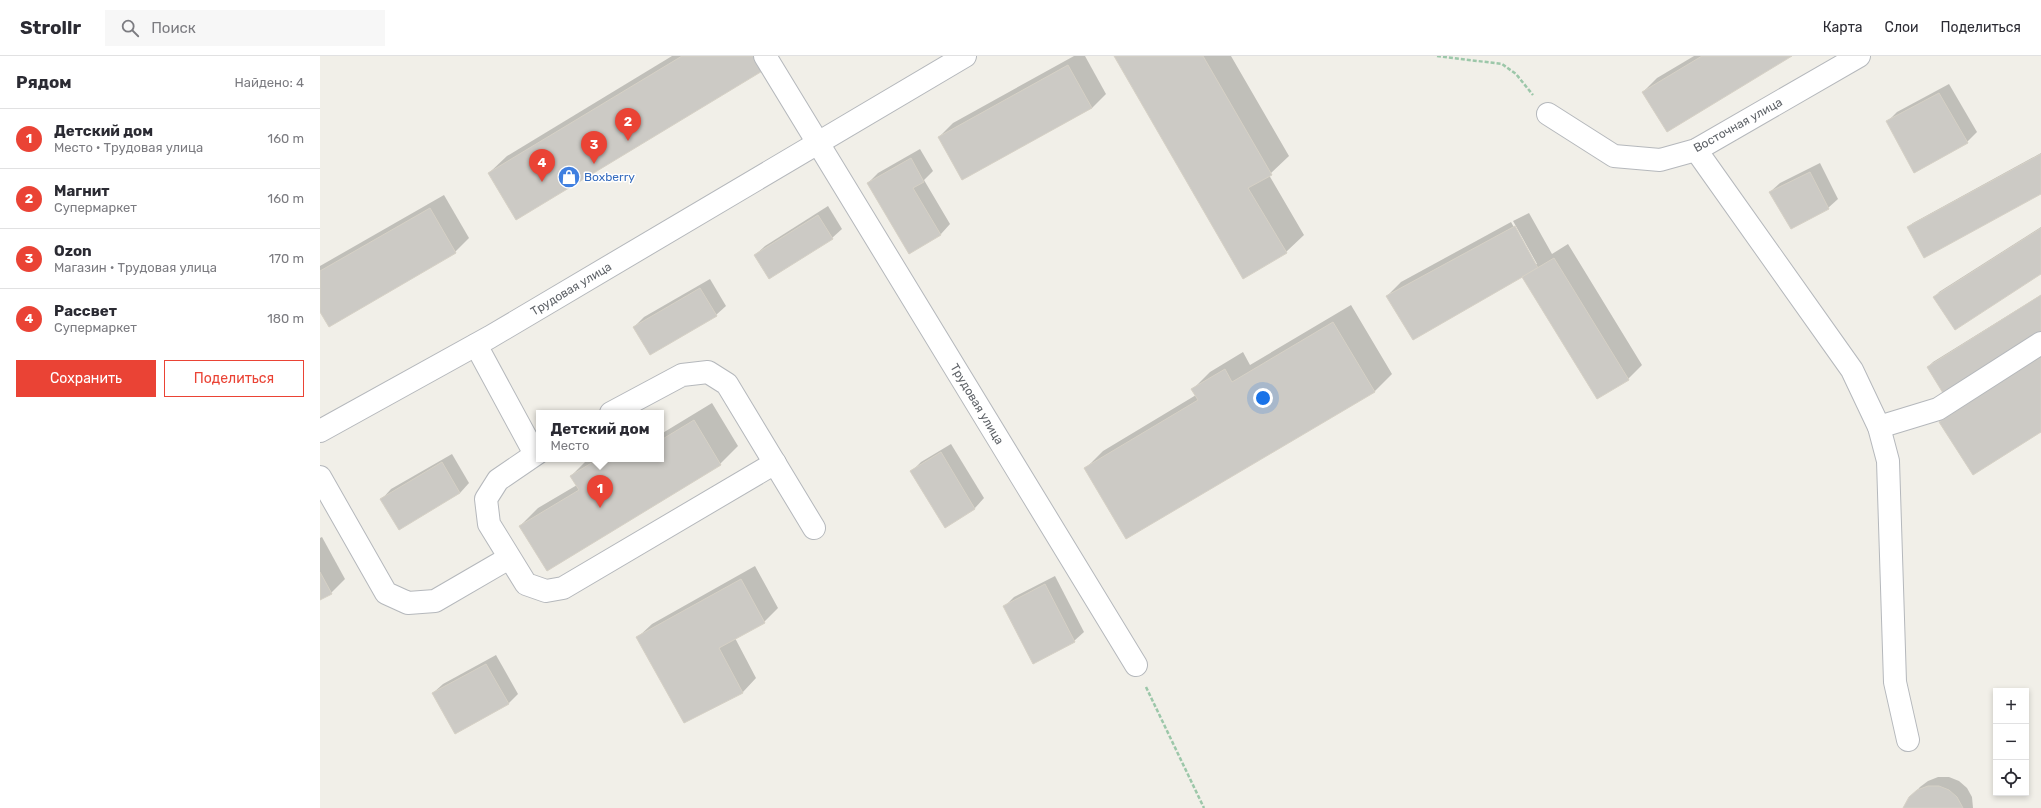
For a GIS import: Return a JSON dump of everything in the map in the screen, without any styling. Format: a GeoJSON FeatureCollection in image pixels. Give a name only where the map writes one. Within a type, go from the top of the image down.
{"type":"FeatureCollection","features":[{"type":"Feature","properties":{"kind":"street"},"geometry":{"type":"LineString","coordinates":[[765,56],[818,143]]}},
{"type":"Feature","properties":{"kind":"street","name":"Трудовая улица"},"geometry":{"type":"LineString","coordinates":[[320,431],[476,345],[965,56]]}},
{"type":"Feature","properties":{"kind":"street","name":"Восточная улица"},"geometry":{"type":"LineString","coordinates":[[1548,114],[1614,156],[1660,160],[1696,150],[1859,56]]}},
{"type":"Feature","properties":{"kind":"street","name":"Трудовая улица"},"geometry":{"type":"LineString","coordinates":[[818,143],[1136,665]]}},
{"type":"Feature","properties":{"kind":"street"},"geometry":{"type":"LineString","coordinates":[[1696,150],[1852,370],[1880,427],[1888,460],[1895,682],[1908,740]]}},
{"type":"Feature","properties":{"kind":"street"},"geometry":{"type":"LineString","coordinates":[[1880,427],[1938,409],[2041,343]]}},
{"type":"Feature","properties":{"kind":"street"},"geometry":{"type":"LineString","coordinates":[[476,345],[536,451]]}},
{"type":"Feature","properties":{"kind":"street"},"geometry":{"type":"LineString","coordinates":[[617,410],[682,375],[708,372],[727,384],[814,528]]}},
{"type":"Feature","properties":{"kind":"street"},"geometry":{"type":"LineString","coordinates":[[536,454],[498,480],[486,499],[489,524],[509,558],[526,584],[546,591],[563,588],[775,463]]}},
{"type":"Feature","properties":{"kind":"street"},"geometry":{"type":"LineString","coordinates":[[320,477],[386,592],[408,604],[435,601],[509,558]]}},
{"type":"Feature","properties":{"kind":"path"},"geometry":{"type":"LineString","coordinates":[[1437,56],[1502,64],[1516,74],[1548,114]]}},
{"type":"Feature","properties":{"kind":"path"},"geometry":{"type":"LineString","coordinates":[[1136,665],[1204,808]]}},
{"type":"Feature","properties":{"kind":"building"},"geometry":{"type":"Polygon","coordinates":[[[682,56],[762,56],[769,67],[516,220],[488,173],[682,56]]]}},
{"type":"Feature","properties":{"kind":"building"},"geometry":{"type":"Polygon","coordinates":[[[1114,56],[1203,56],[1272,175],[1248,188],[1287,253],[1243,279],[1114,56]]]}},
{"type":"Feature","properties":{"kind":"building"},"geometry":{"type":"Polygon","coordinates":[[[1702,56],[1792,56],[1667,132],[1642,92],[1702,56]]]}},
{"type":"Feature","properties":{"kind":"building"},"geometry":{"type":"Polygon","coordinates":[[[1068,65],[1092,108],[962,180],[938,137],[1068,65]]]}},
{"type":"Feature","properties":{"kind":"building"},"geometry":{"type":"Polygon","coordinates":[[[1939,93],[1968,143],[1914,173],[1886,121],[1939,93]]]}},
{"type":"Feature","properties":{"kind":"building"},"geometry":{"type":"Polygon","coordinates":[[[2041,154],[2041,194],[1924,258],[1907,227],[2041,154]]]}},
{"type":"Feature","properties":{"kind":"building"},"geometry":{"type":"Polygon","coordinates":[[[911,158],[924,182],[913,188],[941,235],[909,254],[867,183],[911,158]]]}},
{"type":"Feature","properties":{"kind":"building"},"geometry":{"type":"Polygon","coordinates":[[[1810,172],[1829,209],[1791,229],[1769,192],[1810,172]]]}},
{"type":"Feature","properties":{"kind":"building"},"geometry":{"type":"Polygon","coordinates":[[[430,208],[456,253],[329,327],[320,312],[320,271],[430,208]]]}},
{"type":"Feature","properties":{"kind":"building"},"geometry":{"type":"Polygon","coordinates":[[[818,215],[833,239],[769,279],[754,255],[818,215]]]}},
{"type":"Feature","properties":{"kind":"building"},"geometry":{"type":"Polygon","coordinates":[[[1515,226],[1538,268],[1413,340],[1386,296],[1515,226]]]}},
{"type":"Feature","properties":{"kind":"building"},"geometry":{"type":"Polygon","coordinates":[[[2041,228],[2041,274],[1955,330],[1933,297],[2041,228]]]}},
{"type":"Feature","properties":{"kind":"building"},"geometry":{"type":"Polygon","coordinates":[[[1554,258],[1629,380],[1597,399],[1522,277],[1554,258]]]}},
{"type":"Feature","properties":{"kind":"building"},"geometry":{"type":"Polygon","coordinates":[[[700,288],[717,316],[650,355],[633,327],[700,288]]]}},
{"type":"Feature","properties":{"kind":"building"},"geometry":{"type":"Polygon","coordinates":[[[2041,295],[2041,332],[1943,393],[1927,367],[2041,295]]]}},
{"type":"Feature","properties":{"kind":"building"},"geometry":{"type":"Polygon","coordinates":[[[1333,322],[1375,392],[1126,539],[1084,468],[1198,400],[1191,389],[1225,369],[1232,382],[1333,322]]]}},
{"type":"Feature","properties":{"kind":"building"},"geometry":{"type":"Polygon","coordinates":[[[2041,357],[2041,432],[1973,475],[1939,422],[2041,357]]]}},
{"type":"Feature","properties":{"kind":"building"},"geometry":{"type":"Polygon","coordinates":[[[694,420],[721,465],[547,571],[519,526],[579,490],[570,476],[593,462],[664,462],[664,438],[694,420]]]}},
{"type":"Feature","properties":{"kind":"building"},"geometry":{"type":"Polygon","coordinates":[[[941,452],[975,509],[945,528],[910,471],[941,452]]]}},
{"type":"Feature","properties":{"kind":"building"},"geometry":{"type":"Polygon","coordinates":[[[442,462],[460,493],[399,530],[380,499],[442,462]]]}},
{"type":"Feature","properties":{"kind":"building"},"geometry":{"type":"Polygon","coordinates":[[[320,572],[332,594],[320,600],[320,572]]]}},
{"type":"Feature","properties":{"kind":"building"},"geometry":{"type":"Polygon","coordinates":[[[741,579],[765,623],[719,648],[743,693],[684,723],[636,637],[741,579]]]}},
{"type":"Feature","properties":{"kind":"building"},"geometry":{"type":"Polygon","coordinates":[[[1045,584],[1075,642],[1033,664],[1003,606],[1045,584]]]}},
{"type":"Feature","properties":{"kind":"building"},"geometry":{"type":"Polygon","coordinates":[[[486,664],[509,704],[455,734],[432,693],[486,664]]]}},
{"type":"Feature","properties":{"kind":"building"},"geometry":{"type":"Polygon","coordinates":[[[1928,786],[1939,786],[1949,790],[1957,797],[1963,808],[1903,808],[1909,797],[1917,790],[1928,786]]]}},
{"type":"Feature","properties":{"kind":"place","name":"Магнит"},"geometry":{"type":"Point","coordinates":[628,141]}},
{"type":"Feature","properties":{"kind":"place","name":"Ozon"},"geometry":{"type":"Point","coordinates":[594,164]}},
{"type":"Feature","properties":{"kind":"place","name":"Boxberry"},"geometry":{"type":"Point","coordinates":[569,177]}},
{"type":"Feature","properties":{"kind":"place","name":"Рассвет"},"geometry":{"type":"Point","coordinates":[542,182]}},
{"type":"Feature","properties":{"kind":"place","name":"Детский дом"},"geometry":{"type":"Point","coordinates":[600,508]}}]}
